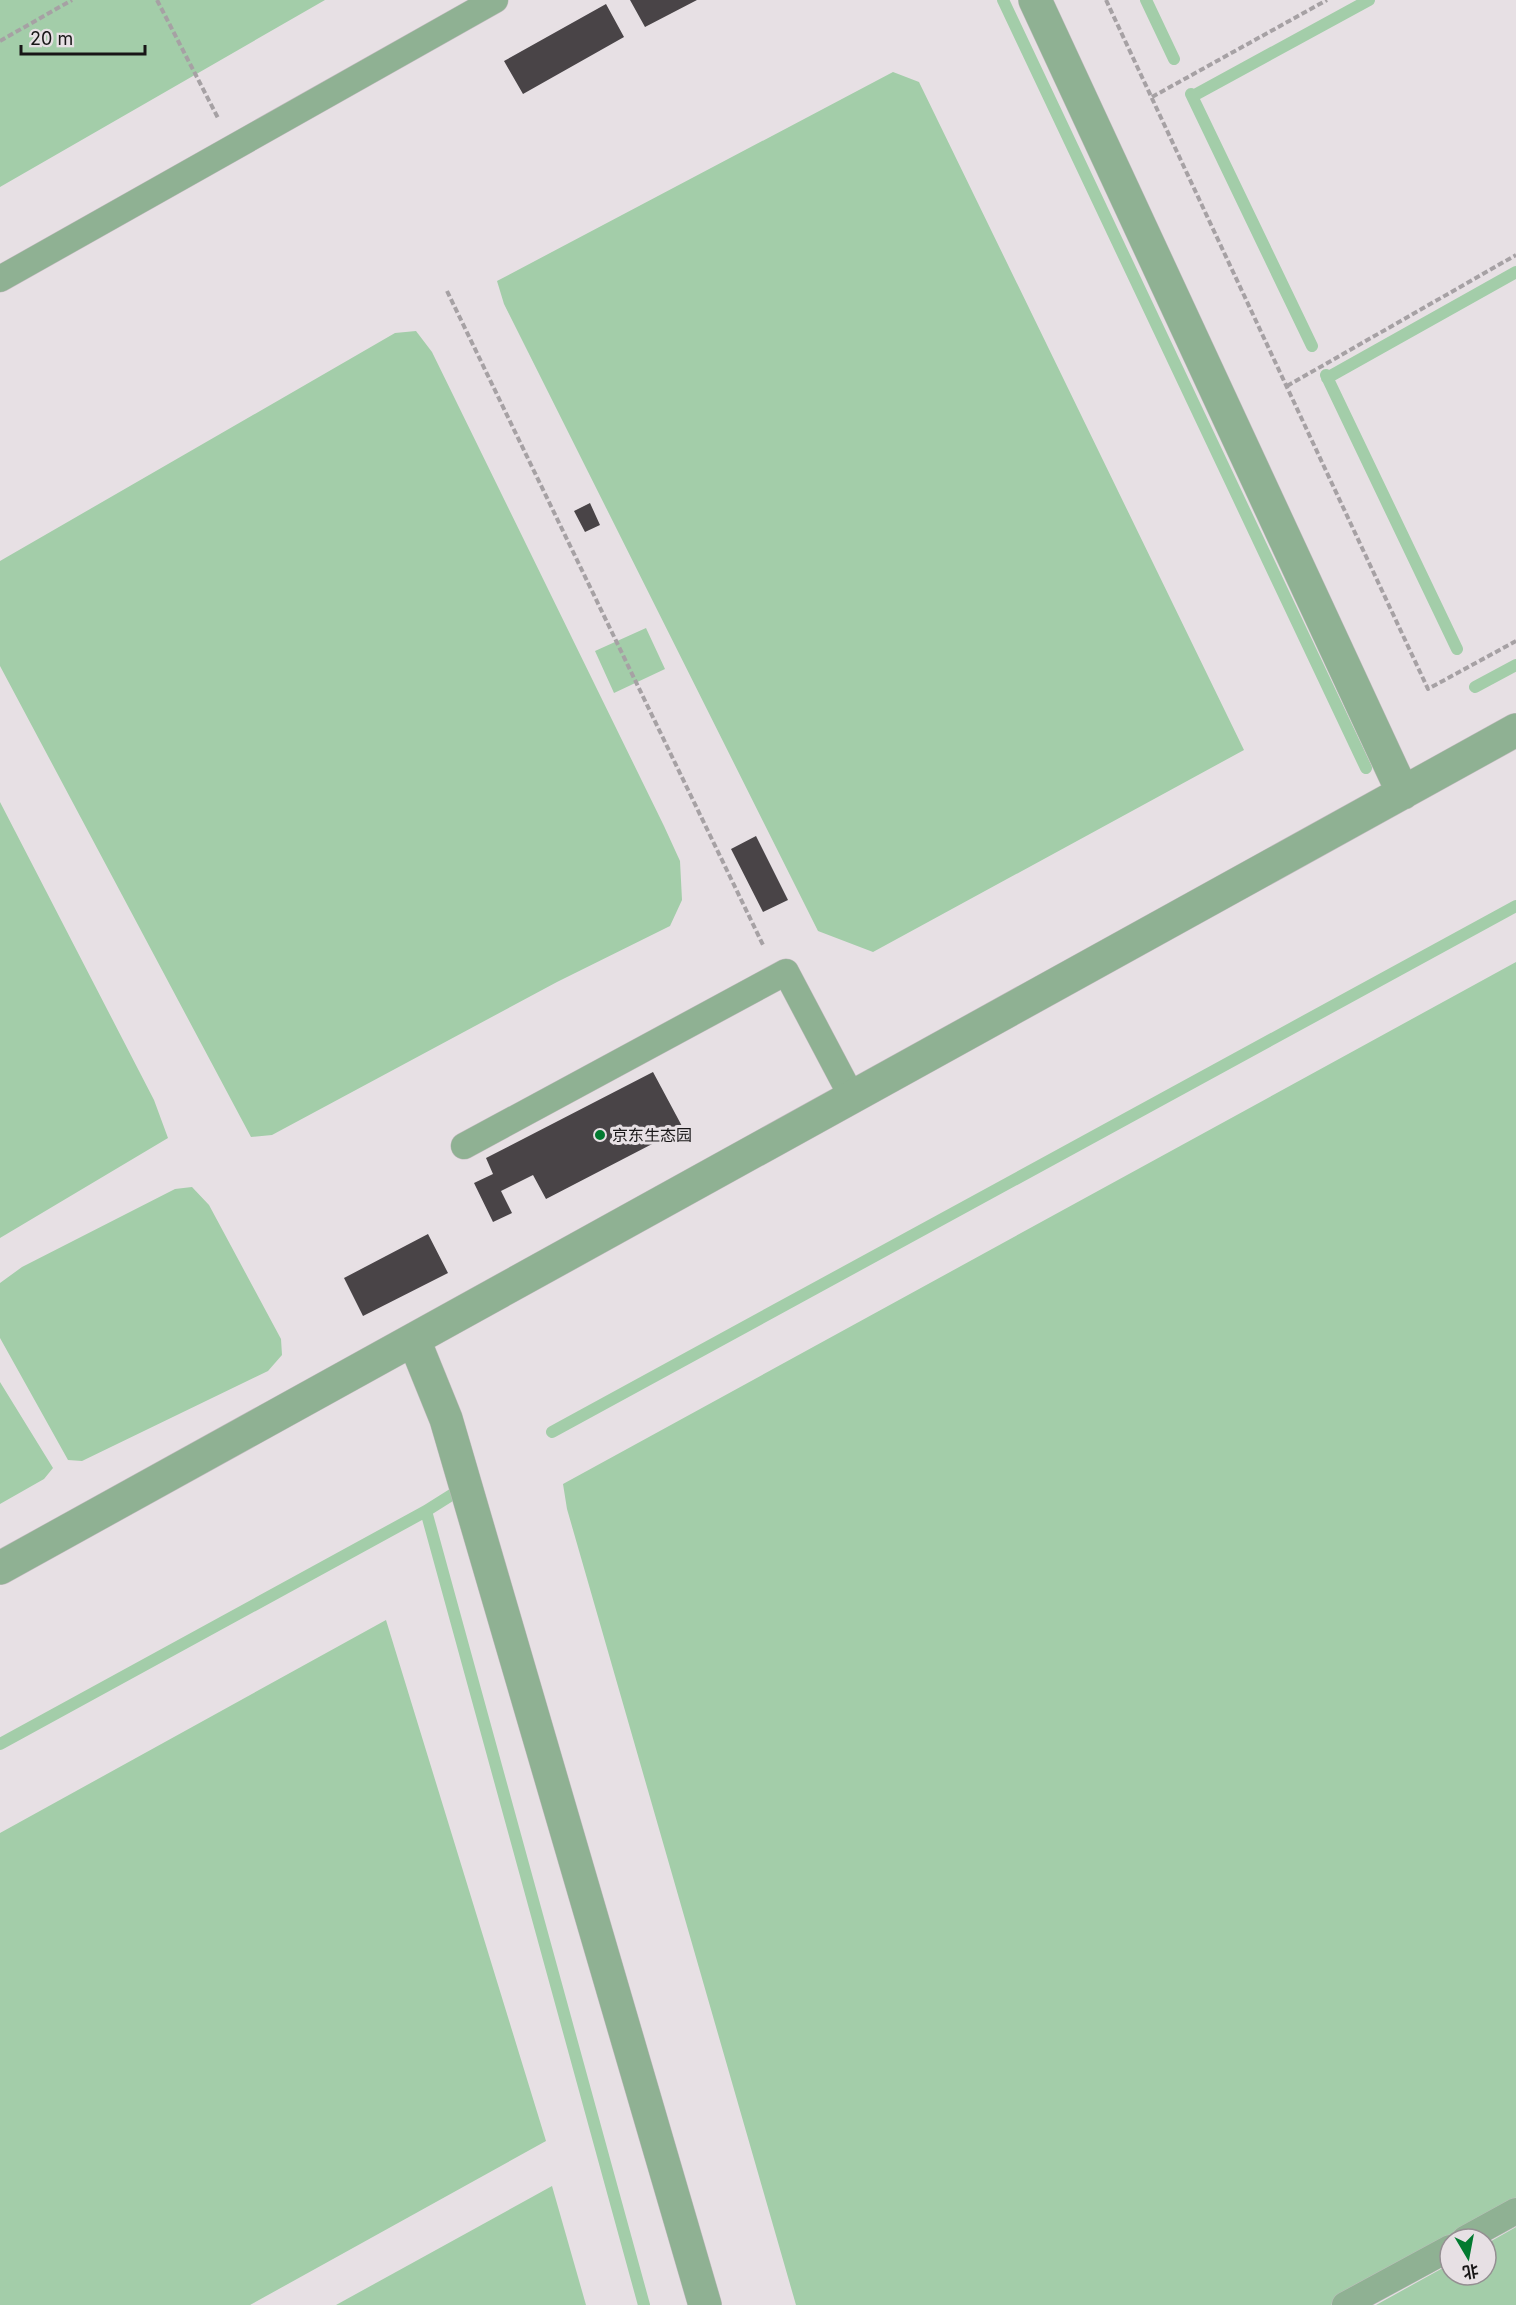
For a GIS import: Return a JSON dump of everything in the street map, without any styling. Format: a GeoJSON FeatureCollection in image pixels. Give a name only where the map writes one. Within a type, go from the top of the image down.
{"type":"FeatureCollection","features":[{"type":"Feature","properties":{"kind":"street"},"geometry":{"type":"LineString","coordinates":[[1035,0],[1403,793]]}},
{"type":"Feature","properties":{"kind":"street"},"geometry":{"type":"LineString","coordinates":[[0,1568],[1516,730]]}},
{"type":"Feature","properties":{"kind":"street"},"geometry":{"type":"LineString","coordinates":[[414,1340],[446,1419],[705,2305]]}},
{"type":"Feature","properties":{"kind":"lane"},"geometry":{"type":"LineString","coordinates":[[0,279],[495,0]]}},
{"type":"Feature","properties":{"kind":"lane"},"geometry":{"type":"LineString","coordinates":[[464,1146],[786,972],[852,1097]]}},
{"type":"Feature","properties":{"kind":"lane"},"geometry":{"type":"LineString","coordinates":[[1487,2227],[1516,2211]]}},
{"type":"Feature","properties":{"kind":"lane"},"geometry":{"type":"LineString","coordinates":[[1346,2305],[1438,2254]]}},
{"type":"Feature","properties":{"kind":"path"},"geometry":{"type":"LineString","coordinates":[[0,41],[72,0]]}},
{"type":"Feature","properties":{"kind":"path"},"geometry":{"type":"LineString","coordinates":[[157,0],[200,83]]}},
{"type":"Feature","properties":{"kind":"path"},"geometry":{"type":"LineString","coordinates":[[1106,0],[1428,689],[1516,641]]}},
{"type":"Feature","properties":{"kind":"path"},"geometry":{"type":"LineString","coordinates":[[1151,97],[1327,0]]}},
{"type":"Feature","properties":{"kind":"path"},"geometry":{"type":"LineString","coordinates":[[1287,386],[1516,255]]}},
{"type":"Feature","properties":{"kind":"path"},"geometry":{"type":"LineString","coordinates":[[447,291],[779,976]]}},
{"type":"Feature","properties":{"kind":"shaded area"},"geometry":{"type":"Polygon","coordinates":[[[0,0],[325,0],[0,187],[0,0]]]}},
{"type":"Feature","properties":{"kind":"shaded area"},"geometry":{"type":"Polygon","coordinates":[[[893,72],[919,82],[1244,750],[873,952],[818,931],[504,304],[497,281],[893,72]]]}},
{"type":"Feature","properties":{"kind":"shaded area"},"geometry":{"type":"Polygon","coordinates":[[[416,331],[432,352],[664,826],[680,861],[682,900],[670,926],[557,982],[272,1135],[251,1137],[0,666],[0,561],[395,333],[416,331]]]}},
{"type":"Feature","properties":{"kind":"shaded area"},"geometry":{"type":"Polygon","coordinates":[[[646,628],[665,669],[614,693],[595,651],[646,628]]]}},
{"type":"Feature","properties":{"kind":"shaded area"},"geometry":{"type":"Polygon","coordinates":[[[0,802],[154,1100],[168,1138],[0,1238],[0,802]]]}},
{"type":"Feature","properties":{"kind":"shaded area"},"geometry":{"type":"Polygon","coordinates":[[[1516,962],[1516,2202],[1471,2227],[1438,2227],[1438,2245],[1331,2305],[796,2305],[567,1509],[563,1484],[1516,962]]]}},
{"type":"Feature","properties":{"kind":"shaded area"},"geometry":{"type":"Polygon","coordinates":[[[192,1187],[209,1205],[281,1339],[282,1355],[268,1371],[82,1461],[68,1460],[0,1338],[0,1283],[22,1267],[175,1189],[192,1187]]]}},
{"type":"Feature","properties":{"kind":"shaded area"},"geometry":{"type":"Polygon","coordinates":[[[0,1382],[53,1468],[44,1479],[0,1504],[0,1382]]]}},
{"type":"Feature","properties":{"kind":"shaded area"},"geometry":{"type":"Polygon","coordinates":[[[386,1620],[546,2141],[250,2305],[0,2305],[0,1833],[386,1620]]]}},
{"type":"Feature","properties":{"kind":"shaded area"},"geometry":{"type":"Polygon","coordinates":[[[552,2186],[586,2305],[336,2305],[552,2186]]]}},
{"type":"Feature","properties":{"kind":"shaded area"},"geometry":{"type":"Polygon","coordinates":[[[1516,2227],[1516,2305],[1376,2305],[1438,2271],[1438,2287],[1498,2287],[1498,2237],[1516,2227]]]}},
{"type":"Feature","properties":{"kind":"building"},"geometry":{"type":"Polygon","coordinates":[[[630,0],[697,0],[645,27],[630,0]]]}},
{"type":"Feature","properties":{"kind":"building"},"geometry":{"type":"Polygon","coordinates":[[[606,4],[624,37],[523,94],[504,61],[606,4]]]}},
{"type":"Feature","properties":{"kind":"building"},"geometry":{"type":"Polygon","coordinates":[[[590,503],[600,525],[585,532],[574,511],[590,503]]]}},
{"type":"Feature","properties":{"kind":"building"},"geometry":{"type":"Polygon","coordinates":[[[756,836],[788,900],[763,912],[731,849],[756,836]]]}},
{"type":"Feature","properties":{"kind":"building","name":"京东生态园"},"geometry":{"type":"Polygon","coordinates":[[[653,1072],[683,1128],[546,1199],[533,1175],[501,1191],[512,1213],[493,1222],[474,1183],[493,1174],[486,1158],[653,1072]]]}},
{"type":"Feature","properties":{"kind":"building"},"geometry":{"type":"Polygon","coordinates":[[[428,1234],[448,1273],[363,1316],[344,1278],[428,1234]]]}},
{"type":"Feature","properties":{"kind":"waterway"},"geometry":{"type":"LineString","coordinates":[[1003,0],[1366,768]]}},
{"type":"Feature","properties":{"kind":"waterway"},"geometry":{"type":"LineString","coordinates":[[1146,0],[1174,59]]}},
{"type":"Feature","properties":{"kind":"waterway"},"geometry":{"type":"LineString","coordinates":[[1193,96],[1369,0]]}},
{"type":"Feature","properties":{"kind":"waterway"},"geometry":{"type":"LineString","coordinates":[[1191,94],[1312,346]]}},
{"type":"Feature","properties":{"kind":"waterway"},"geometry":{"type":"LineString","coordinates":[[1327,378],[1516,272]]}},
{"type":"Feature","properties":{"kind":"waterway"},"geometry":{"type":"LineString","coordinates":[[1326,375],[1457,649]]}},
{"type":"Feature","properties":{"kind":"waterway"},"geometry":{"type":"LineString","coordinates":[[1475,687],[1516,665]]}},
{"type":"Feature","properties":{"kind":"waterway"},"geometry":{"type":"LineString","coordinates":[[552,1432],[1516,906]]}},
{"type":"Feature","properties":{"kind":"waterway"},"geometry":{"type":"LineString","coordinates":[[0,1744],[426,1511],[453,1494]]}},
{"type":"Feature","properties":{"kind":"waterway"},"geometry":{"type":"LineString","coordinates":[[426,1511],[644,2305]]}},
{"type":"Feature","properties":{"kind":"place","name":"京东生态园"},"geometry":{"type":"Point","coordinates":[600,1135]}}]}
